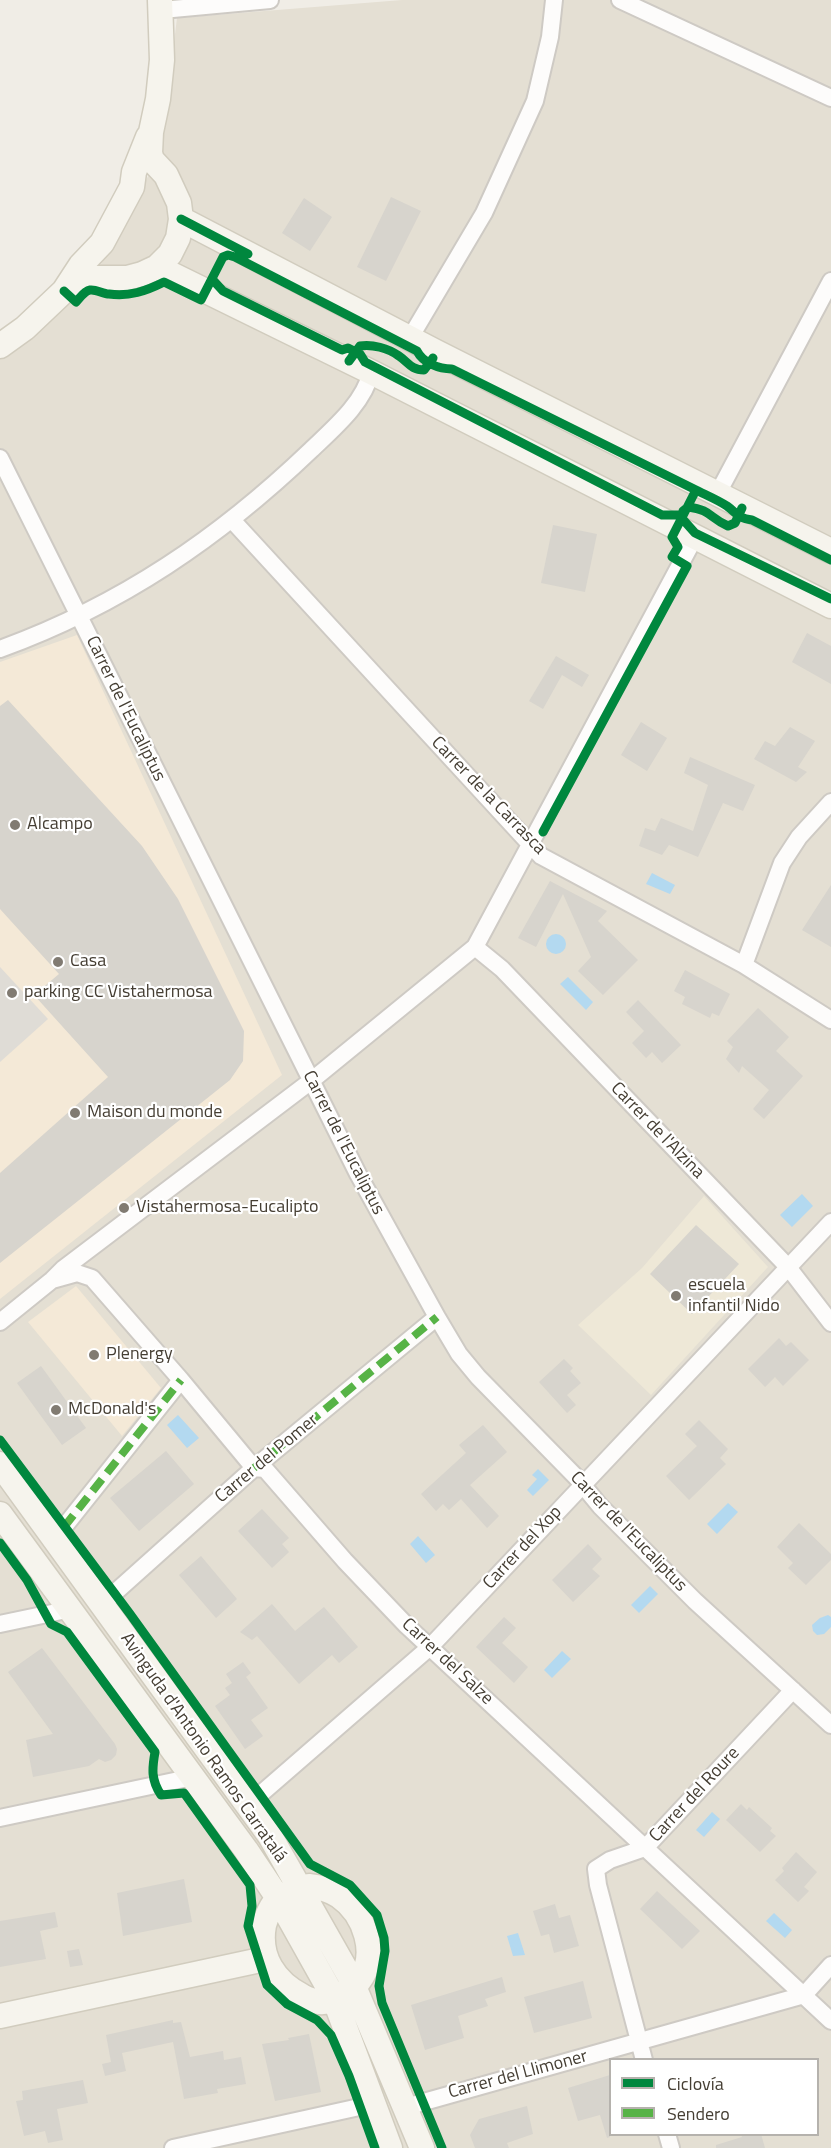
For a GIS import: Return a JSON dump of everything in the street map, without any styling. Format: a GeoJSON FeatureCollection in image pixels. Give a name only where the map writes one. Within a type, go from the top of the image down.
{"type":"FeatureCollection","features":[{"type":"Feature","properties":{"kind":"street"},"geometry":{"type":"LineString","coordinates":[[69,285],[87,278],[117,278],[142,274],[157,267],[170,254],[178,237],[181,219],[178,203],[166,175],[152,160],[150,153],[162,60],[161,5],[270,0]]}},
{"type":"Feature","properties":{"kind":"street"},"geometry":{"type":"LineString","coordinates":[[410,338],[484,213],[535,101],[550,37],[554,0]]}},
{"type":"Feature","properties":{"kind":"street"},"geometry":{"type":"LineString","coordinates":[[620,0],[831,98]]}},
{"type":"Feature","properties":{"kind":"street"},"geometry":{"type":"LineString","coordinates":[[132,187],[142,148],[151,132]]}},
{"type":"Feature","properties":{"kind":"street"},"geometry":{"type":"LineString","coordinates":[[117,278],[102,270],[97,258],[102,243],[132,187],[142,177],[155,175],[172,188]]}},
{"type":"Feature","properties":{"kind":"street"},"geometry":{"type":"LineString","coordinates":[[181,219],[410,338],[831,550]]}},
{"type":"Feature","properties":{"kind":"street"},"geometry":{"type":"LineString","coordinates":[[0,346],[25,328],[69,285],[81,266],[102,243]]}},
{"type":"Feature","properties":{"kind":"street"},"geometry":{"type":"LineString","coordinates":[[157,267],[371,372],[831,606]]}},
{"type":"Feature","properties":{"kind":"street"},"geometry":{"type":"LineString","coordinates":[[718,493],[831,281]]}},
{"type":"Feature","properties":{"kind":"street"},"geometry":{"type":"LineString","coordinates":[[0,649],[79,616],[161,571],[232,520],[319,443],[358,400],[368,386],[371,372]]}},
{"type":"Feature","properties":{"kind":"street","name":"Carrer de l'Eucaliptus"},"geometry":{"type":"LineString","coordinates":[[0,458],[358,1174],[436,1317],[459,1354],[478,1377],[583,1484],[600,1506],[695,1601],[831,1725]]}},
{"type":"Feature","properties":{"kind":"street","name":"Carrer de la Carrasca"},"geometry":{"type":"LineString","coordinates":[[232,520],[541,856],[744,965],[831,1020]]}},
{"type":"Feature","properties":{"kind":"street"},"geometry":{"type":"LineString","coordinates":[[0,1322],[63,1269],[311,1081],[475,947],[695,537]]}},
{"type":"Feature","properties":{"kind":"street"},"geometry":{"type":"LineString","coordinates":[[744,965],[782,863],[790,849],[831,802]]}},
{"type":"Feature","properties":{"kind":"street","name":"Carrer de l'Alzina"},"geometry":{"type":"LineString","coordinates":[[475,947],[502,969],[788,1267],[831,1323]]}},
{"type":"Feature","properties":{"kind":"street","name":"Carrer del Xop"},"geometry":{"type":"LineString","coordinates":[[248,1805],[430,1647],[831,1222]]}},
{"type":"Feature","properties":{"kind":"street"},"geometry":{"type":"LineString","coordinates":[[52,1280],[77,1273],[92,1278],[90,1261],[102,1240]]}},
{"type":"Feature","properties":{"kind":"street","name":"Carrer del Salze"},"geometry":{"type":"LineString","coordinates":[[92,1278],[254,1468],[265,1469],[345,1561],[430,1647],[831,2021]]}},
{"type":"Feature","properties":{"kind":"street","name":"Carrer del Pomer"},"geometry":{"type":"LineString","coordinates":[[101,1605],[254,1468],[436,1317]]}},
{"type":"Feature","properties":{"kind":"street"},"geometry":{"type":"LineString","coordinates":[[64,1527],[181,1380]]}},
{"type":"Feature","properties":{"kind":"street","name":"Avinguda d'Antonio Ramos Carratalá"},"geometry":{"type":"LineString","coordinates":[[0,1464],[270,1836],[289,1893],[406,2107],[422,2148]]}},
{"type":"Feature","properties":{"kind":"street","name":"Avinguda d'Antonio Ramos Carratalá"},"geometry":{"type":"LineString","coordinates":[[0,1514],[246,1850],[289,1893]]}},
{"type":"Feature","properties":{"kind":"street"},"geometry":{"type":"LineString","coordinates":[[0,1624],[71,1609]]}},
{"type":"Feature","properties":{"kind":"street","name":"Carrer del Roure"},"geometry":{"type":"LineString","coordinates":[[643,2058],[598,1885],[596,1869],[610,1860],[645,1848],[793,1690]]}},
{"type":"Feature","properties":{"kind":"street"},"geometry":{"type":"LineString","coordinates":[[0,1818],[193,1777]]}},
{"type":"Feature","properties":{"kind":"street"},"geometry":{"type":"LineString","coordinates":[[309,1886],[320,1887],[339,1896],[353,1909],[362,1923],[369,1960],[363,1976],[344,1993],[323,2003],[306,1999],[289,1990],[265,1959],[262,1935],[266,1919],[271,1907],[289,1893],[309,1886]]}},
{"type":"Feature","properties":{"kind":"street"},"geometry":{"type":"LineString","coordinates":[[0,2016],[265,1959]]}},
{"type":"Feature","properties":{"kind":"street"},"geometry":{"type":"LineString","coordinates":[[804,1995],[831,1965]]}},
{"type":"Feature","properties":{"kind":"street","name":"Avinguda d'Antonio Ramos Carratalá"},"geometry":{"type":"LineString","coordinates":[[344,1993],[373,2104],[390,2148]]}},
{"type":"Feature","properties":{"kind":"street","name":"Carrer del Llimoner"},"geometry":{"type":"LineString","coordinates":[[406,2107],[804,1995]]}},
{"type":"Feature","properties":{"kind":"street"},"geometry":{"type":"LineString","coordinates":[[173,2148],[373,2104]]}},
{"type":"Feature","properties":{"kind":"shaded area"},"geometry":{"type":"Polygon","coordinates":[[[402,0],[831,0],[831,2148],[0,2148],[0,359],[87,290],[160,154],[177,18],[402,0]]]}},
{"type":"Feature","properties":{"kind":"shaded area"},"geometry":{"type":"Polygon","coordinates":[[[77,635],[282,1075],[0,1299],[0,662],[77,635]]]}},
{"type":"Feature","properties":{"kind":"shaded area","name":"parking CC Vistahermosa"},"geometry":{"type":"Polygon","coordinates":[[[0,967],[48,1019],[0,1062],[0,967]]]}},
{"type":"Feature","properties":{"kind":"shaded area","name":"escuela infantil Nido"},"geometry":{"type":"Polygon","coordinates":[[[704,1196],[768,1267],[651,1395],[578,1325],[642,1268],[704,1196]]]}},
{"type":"Feature","properties":{"kind":"shaded area","name":"Plenergy"},"geometry":{"type":"Polygon","coordinates":[[[76,1286],[161,1388],[122,1436],[28,1322],[76,1286]]]}},
{"type":"Feature","properties":{"kind":"water"},"geometry":{"type":"Polygon","coordinates":[[[652,873],[675,885],[670,894],[646,884],[652,873]]]}},
{"type":"Feature","properties":{"kind":"water"},"geometry":{"type":"Polygon","coordinates":[[[556,934],[563,937],[566,944],[563,951],[556,954],[549,951],[546,944],[549,937],[556,934]]]}},
{"type":"Feature","properties":{"kind":"water"},"geometry":{"type":"Polygon","coordinates":[[[568,977],[593,1002],[586,1010],[560,984],[568,977]]]}},
{"type":"Feature","properties":{"kind":"water"},"geometry":{"type":"Polygon","coordinates":[[[802,1194],[813,1206],[792,1227],[780,1215],[802,1194]]]}},
{"type":"Feature","properties":{"kind":"water"},"geometry":{"type":"Polygon","coordinates":[[[178,1415],[199,1438],[187,1448],[167,1425],[178,1415]]]}},
{"type":"Feature","properties":{"kind":"water"},"geometry":{"type":"Polygon","coordinates":[[[538,1469],[549,1480],[533,1496],[527,1490],[537,1479],[532,1475],[538,1469]]]}},
{"type":"Feature","properties":{"kind":"water"},"geometry":{"type":"Polygon","coordinates":[[[728,1503],[738,1512],[717,1534],[707,1524],[728,1503]]]}},
{"type":"Feature","properties":{"kind":"water"},"geometry":{"type":"Polygon","coordinates":[[[418,1536],[435,1555],[426,1563],[410,1544],[418,1536]]]}},
{"type":"Feature","properties":{"kind":"water"},"geometry":{"type":"Polygon","coordinates":[[[650,1586],[658,1594],[639,1613],[631,1605],[650,1586]]]}},
{"type":"Feature","properties":{"kind":"water"},"geometry":{"type":"Polygon","coordinates":[[[828,1615],[831,1617],[831,1627],[824,1634],[817,1635],[812,1625],[828,1615]]]}},
{"type":"Feature","properties":{"kind":"water"},"geometry":{"type":"Polygon","coordinates":[[[562,1651],[571,1659],[552,1678],[544,1670],[562,1651]]]}},
{"type":"Feature","properties":{"kind":"water"},"geometry":{"type":"Polygon","coordinates":[[[712,1812],[720,1819],[704,1837],[696,1830],[712,1812]]]}},
{"type":"Feature","properties":{"kind":"water"},"geometry":{"type":"Polygon","coordinates":[[[774,1913],[792,1930],[785,1938],[766,1921],[774,1913]]]}},
{"type":"Feature","properties":{"kind":"water"},"geometry":{"type":"Polygon","coordinates":[[[518,1933],[525,1955],[513,1956],[507,1936],[518,1933]]]}},
{"type":"Feature","properties":{"kind":"building"},"geometry":{"type":"Polygon","coordinates":[[[391,197],[421,211],[386,281],[357,267],[391,197]]]}},
{"type":"Feature","properties":{"kind":"building"},"geometry":{"type":"Polygon","coordinates":[[[304,198],[332,217],[310,251],[282,233],[304,198]]]}},
{"type":"Feature","properties":{"kind":"building"},"geometry":{"type":"Polygon","coordinates":[[[553,525],[597,534],[585,592],[541,583],[553,525]]]}},
{"type":"Feature","properties":{"kind":"building"},"geometry":{"type":"Polygon","coordinates":[[[807,633],[831,646],[831,684],[792,662],[807,633]]]}},
{"type":"Feature","properties":{"kind":"building"},"geometry":{"type":"Polygon","coordinates":[[[556,656],[589,675],[582,687],[562,675],[543,709],[529,701],[556,656]]]}},
{"type":"Feature","properties":{"kind":"building"},"geometry":{"type":"Polygon","coordinates":[[[8,700],[142,846],[178,899],[244,1031],[243,1061],[230,1080],[0,1263],[0,1173],[108,1077],[34,995],[59,974],[0,909],[0,706],[8,700]]]}},
{"type":"Feature","properties":{"kind":"building"},"geometry":{"type":"Polygon","coordinates":[[[641,722],[667,738],[647,771],[621,755],[641,722]]]}},
{"type":"Feature","properties":{"kind":"building"},"geometry":{"type":"Polygon","coordinates":[[[790,727],[815,741],[798,767],[807,772],[796,782],[754,759],[765,741],[775,746],[790,727]]]}},
{"type":"Feature","properties":{"kind":"building"},"geometry":{"type":"Polygon","coordinates":[[[690,757],[755,785],[743,811],[723,803],[698,857],[669,845],[662,855],[639,846],[645,828],[655,831],[661,818],[693,831],[708,785],[684,773],[690,757]]]}},
{"type":"Feature","properties":{"kind":"building"},"geometry":{"type":"Polygon","coordinates":[[[550,881],[607,911],[598,921],[638,960],[603,995],[578,971],[591,957],[563,894],[536,947],[518,938],[550,881]]]}},
{"type":"Feature","properties":{"kind":"building"},"geometry":{"type":"Polygon","coordinates":[[[831,885],[831,947],[802,930],[831,885]]]}},
{"type":"Feature","properties":{"kind":"building"},"geometry":{"type":"Polygon","coordinates":[[[685,970],[730,994],[719,1016],[712,1013],[710,1018],[682,1004],[685,997],[674,991],[685,970]]]}},
{"type":"Feature","properties":{"kind":"building"},"geometry":{"type":"Polygon","coordinates":[[[638,1000],[681,1045],[662,1063],[652,1052],[646,1058],[632,1043],[644,1031],[626,1012],[638,1000]]]}},
{"type":"Feature","properties":{"kind":"building"},"geometry":{"type":"Polygon","coordinates":[[[758,1008],[789,1037],[776,1051],[803,1076],[764,1119],[753,1109],[769,1090],[742,1066],[739,1073],[726,1059],[733,1047],[727,1041],[758,1008]]]}},
{"type":"Feature","properties":{"kind":"building"},"geometry":{"type":"Polygon","coordinates":[[[696,1225],[739,1264],[692,1314],[650,1274],[696,1225]]]}},
{"type":"Feature","properties":{"kind":"building"},"geometry":{"type":"Polygon","coordinates":[[[779,1338],[786,1346],[791,1342],[809,1360],[783,1386],[775,1377],[765,1387],[748,1369],[779,1338]]]}},
{"type":"Feature","properties":{"kind":"building"},"geometry":{"type":"Polygon","coordinates":[[[564,1359],[573,1368],[570,1371],[581,1383],[567,1395],[576,1405],[567,1413],[539,1382],[564,1359]]]}},
{"type":"Feature","properties":{"kind":"building"},"geometry":{"type":"Polygon","coordinates":[[[41,1366],[86,1428],[62,1445],[17,1383],[41,1366]]]}},
{"type":"Feature","properties":{"kind":"building"},"geometry":{"type":"Polygon","coordinates":[[[699,1420],[728,1449],[720,1458],[726,1464],[689,1500],[666,1476],[697,1446],[685,1434],[699,1420]]]}},
{"type":"Feature","properties":{"kind":"building"},"geometry":{"type":"Polygon","coordinates":[[[483,1425],[507,1452],[470,1485],[499,1516],[487,1528],[461,1499],[449,1510],[443,1504],[436,1511],[421,1494],[466,1453],[459,1445],[483,1425]]]}},
{"type":"Feature","properties":{"kind":"building"},"geometry":{"type":"Polygon","coordinates":[[[166,1451],[194,1484],[139,1531],[110,1498],[166,1451]]]}},
{"type":"Feature","properties":{"kind":"building"},"geometry":{"type":"Polygon","coordinates":[[[262,1509],[289,1538],[282,1544],[289,1552],[272,1568],[238,1531],[262,1509]]]}},
{"type":"Feature","properties":{"kind":"building"},"geometry":{"type":"Polygon","coordinates":[[[799,1523],[831,1554],[831,1560],[806,1585],[788,1568],[793,1563],[777,1547],[799,1523]]]}},
{"type":"Feature","properties":{"kind":"building"},"geometry":{"type":"Polygon","coordinates":[[[588,1544],[602,1559],[592,1569],[600,1576],[573,1602],[552,1580],[588,1544]]]}},
{"type":"Feature","properties":{"kind":"building"},"geometry":{"type":"Polygon","coordinates":[[[201,1556],[237,1599],[216,1618],[179,1575],[201,1556]]]}},
{"type":"Feature","properties":{"kind":"building"},"geometry":{"type":"Polygon","coordinates":[[[272,1604],[295,1631],[324,1607],[358,1647],[339,1663],[332,1655],[299,1684],[257,1636],[252,1640],[240,1632],[272,1604]]]}},
{"type":"Feature","properties":{"kind":"building"},"geometry":{"type":"Polygon","coordinates":[[[504,1617],[516,1628],[502,1643],[528,1667],[514,1683],[476,1647],[504,1617]]]}},
{"type":"Feature","properties":{"kind":"building"},"geometry":{"type":"Polygon","coordinates":[[[42,1648],[115,1744],[116,1755],[111,1760],[105,1762],[99,1759],[89,1766],[33,1777],[26,1740],[53,1734],[8,1672],[42,1648]]]}},
{"type":"Feature","properties":{"kind":"building"},"geometry":{"type":"Polygon","coordinates":[[[243,1662],[251,1673],[246,1677],[268,1708],[251,1720],[263,1736],[245,1749],[215,1706],[230,1695],[225,1688],[232,1683],[226,1674],[243,1662]]]}},
{"type":"Feature","properties":{"kind":"building"},"geometry":{"type":"Polygon","coordinates":[[[741,1804],[747,1810],[749,1807],[772,1828],[770,1831],[776,1836],[760,1852],[726,1820],[741,1804]]]}},
{"type":"Feature","properties":{"kind":"building"},"geometry":{"type":"Polygon","coordinates":[[[796,1852],[817,1872],[804,1887],[809,1891],[798,1902],[775,1880],[784,1871],[782,1868],[796,1852]]]}},
{"type":"Feature","properties":{"kind":"building"},"geometry":{"type":"Polygon","coordinates":[[[184,1879],[192,1922],[123,1936],[117,1893],[184,1879]]]}},
{"type":"Feature","properties":{"kind":"building"},"geometry":{"type":"Polygon","coordinates":[[[657,1891],[700,1931],[682,1949],[640,1909],[657,1891]]]}},
{"type":"Feature","properties":{"kind":"building"},"geometry":{"type":"Polygon","coordinates":[[[555,1904],[559,1918],[570,1915],[579,1946],[554,1953],[549,1934],[541,1936],[533,1911],[555,1904]]]}},
{"type":"Feature","properties":{"kind":"building"},"geometry":{"type":"Polygon","coordinates":[[[55,1912],[58,1927],[40,1931],[46,1959],[0,1967],[0,1921],[55,1912]]]}},
{"type":"Feature","properties":{"kind":"building"},"geometry":{"type":"Polygon","coordinates":[[[79,1949],[83,1965],[70,1967],[67,1951],[79,1949]]]}},
{"type":"Feature","properties":{"kind":"building"},"geometry":{"type":"Polygon","coordinates":[[[502,1977],[506,1992],[485,1999],[488,2006],[458,2016],[464,2038],[425,2050],[411,2005],[502,1977]]]}},
{"type":"Feature","properties":{"kind":"building"},"geometry":{"type":"Polygon","coordinates":[[[583,1981],[592,2018],[534,2033],[524,1997],[583,1981]]]}},
{"type":"Feature","properties":{"kind":"building"},"geometry":{"type":"Polygon","coordinates":[[[173,2020],[173,2023],[181,2022],[190,2057],[223,2051],[224,2060],[241,2057],[246,2084],[217,2089],[218,2093],[184,2099],[173,2042],[122,2053],[126,2071],[105,2076],[102,2064],[111,2062],[106,2035],[173,2020]]]}},
{"type":"Feature","properties":{"kind":"building"},"geometry":{"type":"Polygon","coordinates":[[[309,2034],[321,2092],[275,2101],[262,2044],[309,2034]]]}},
{"type":"Feature","properties":{"kind":"building"},"geometry":{"type":"Polygon","coordinates":[[[609,2075],[610,2137],[607,2138],[600,2115],[578,2121],[568,2088],[609,2075]]]}},
{"type":"Feature","properties":{"kind":"building"},"geometry":{"type":"Polygon","coordinates":[[[83,2080],[88,2103],[57,2109],[63,2140],[48,2143],[45,2131],[24,2136],[16,2101],[23,2100],[22,2091],[83,2080]]]}},
{"type":"Feature","properties":{"kind":"building"},"geometry":{"type":"Polygon","coordinates":[[[527,2106],[533,2134],[507,2143],[509,2148],[475,2148],[470,2135],[479,2119],[527,2106]]]}},
{"type":"Feature","properties":{"kind":"building"},"geometry":{"type":"Polygon","coordinates":[[[762,2136],[765,2148],[716,2148],[716,2145],[742,2137],[762,2136]]]}},
{"type":"Feature","properties":{"kind":"marked path"},"geometry":{"type":"LineString","coordinates":[[254,1468],[437,1317]]}},
{"type":"Feature","properties":{"kind":"marked path"},"geometry":{"type":"LineString","coordinates":[[64,1527],[181,1380]]}},
{"type":"Feature","properties":{"kind":"cycle path"},"geometry":{"type":"LineString","coordinates":[[181,219],[248,254]]}},
{"type":"Feature","properties":{"kind":"cycle path"},"geometry":{"type":"LineString","coordinates":[[64,291],[76,302],[90,290],[124,295],[144,291],[164,282],[201,300],[223,257],[228,255],[235,257],[417,351],[423,359],[432,364],[452,369],[716,500],[740,517],[752,520],[831,560]]}},
{"type":"Feature","properties":{"kind":"cycle path"},"geometry":{"type":"LineString","coordinates":[[212,279],[223,291],[342,350],[348,348],[360,354],[365,362],[662,515],[679,515],[695,533],[831,599]]}},
{"type":"Feature","properties":{"kind":"cycle path"},"geometry":{"type":"LineString","coordinates":[[349,361],[360,346],[385,349],[420,370],[424,370],[433,358]]}},
{"type":"Feature","properties":{"kind":"cycle path"},"geometry":{"type":"LineString","coordinates":[[543,832],[687,566],[672,557],[678,547],[672,537],[696,490]]}},
{"type":"Feature","properties":{"kind":"cycle path"},"geometry":{"type":"LineString","coordinates":[[683,511],[688,507],[702,510],[728,526],[735,523],[742,508]]}},
{"type":"Feature","properties":{"kind":"cycle path"},"geometry":{"type":"LineString","coordinates":[[0,1440],[130,1614],[310,1864],[350,1885],[377,1915],[384,1938],[385,1951],[379,1986],[382,2003],[442,2148]]}},
{"type":"Feature","properties":{"kind":"cycle path"},"geometry":{"type":"LineString","coordinates":[[0,1543],[27,1580],[51,1624],[67,1632],[155,1752],[153,1774],[161,1795],[184,1793],[250,1885],[252,1906],[248,1926],[267,1985],[287,2004],[317,2020],[331,2035],[349,2076],[375,2148]]}},
{"type":"Feature","properties":{"kind":"place","name":"Alcampo"},"geometry":{"type":"Point","coordinates":[15,825]}},
{"type":"Feature","properties":{"kind":"place","name":"Casa"},"geometry":{"type":"Point","coordinates":[58,962]}},
{"type":"Feature","properties":{"kind":"place","name":"parking CC Vistahermosa"},"geometry":{"type":"Point","coordinates":[12,993]}},
{"type":"Feature","properties":{"kind":"place","name":"Maison du monde"},"geometry":{"type":"Point","coordinates":[75,1113]}},
{"type":"Feature","properties":{"kind":"place","name":"Vistahermosa-Eucalipto"},"geometry":{"type":"Point","coordinates":[124,1208]}},
{"type":"Feature","properties":{"kind":"place","name":"escuela infantil Nido"},"geometry":{"type":"Point","coordinates":[676,1296]}},
{"type":"Feature","properties":{"kind":"place","name":"Plenergy"},"geometry":{"type":"Point","coordinates":[94,1355]}},
{"type":"Feature","properties":{"kind":"place","name":"McDonald's"},"geometry":{"type":"Point","coordinates":[56,1410]}}]}
